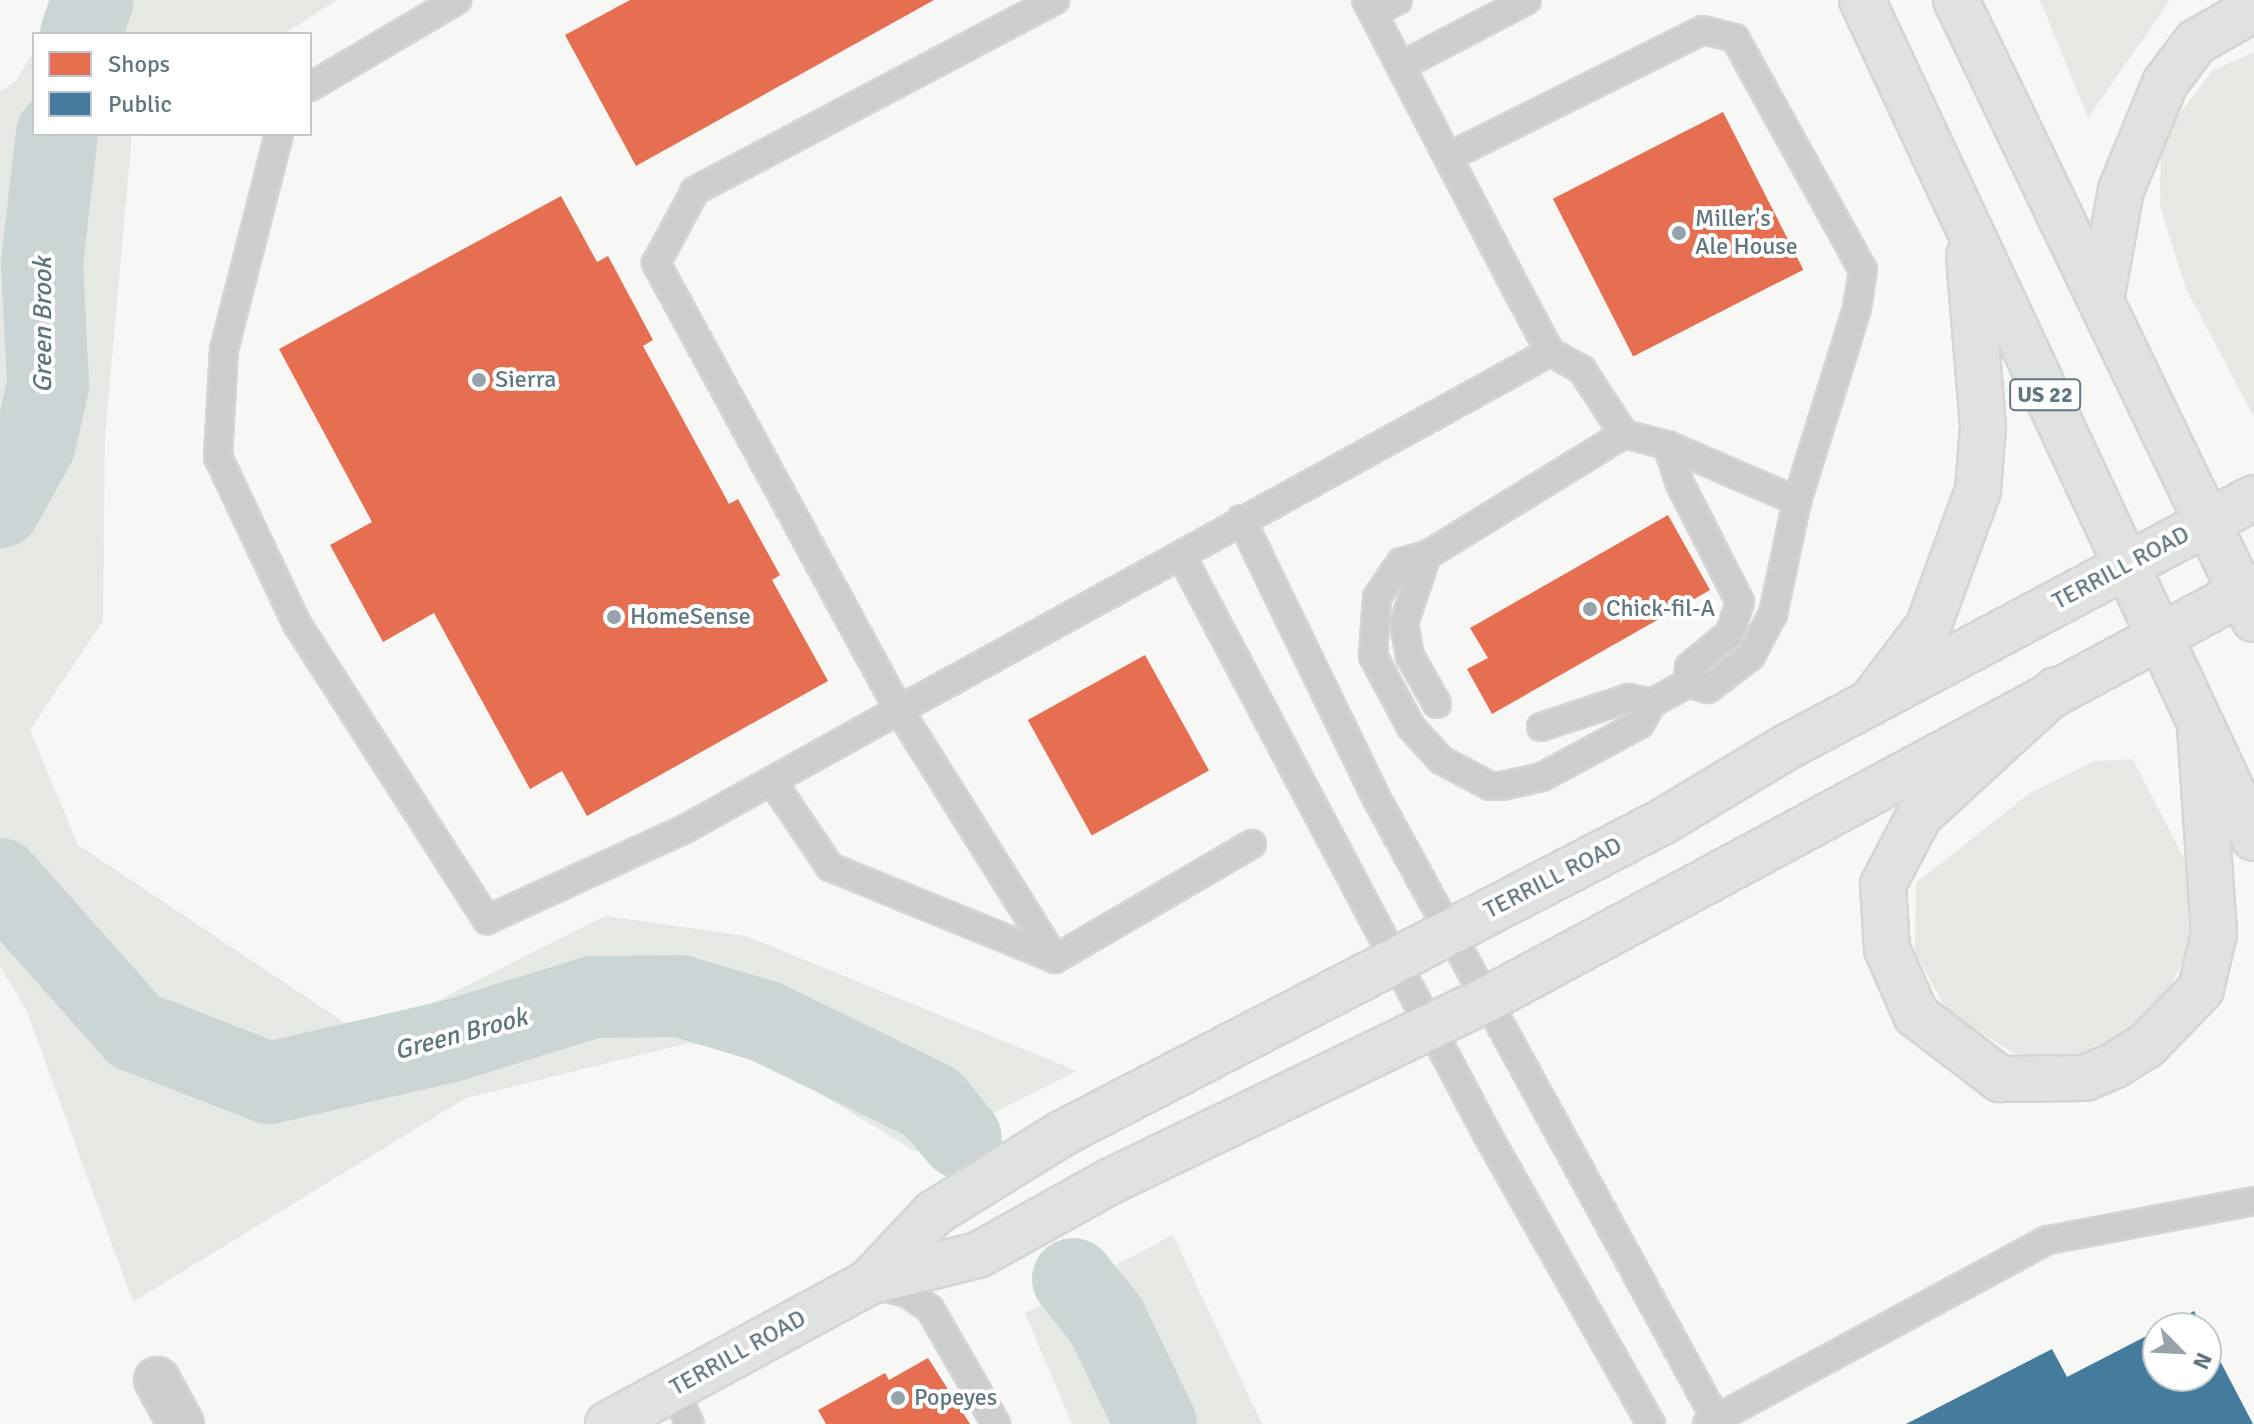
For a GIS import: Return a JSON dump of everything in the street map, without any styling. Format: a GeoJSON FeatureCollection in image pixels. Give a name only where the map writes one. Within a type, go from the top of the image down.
{"type":"FeatureCollection","features":[{"type":"Feature","properties":{"kind":"main road","name":"US 22"},"geometry":{"type":"LineString","coordinates":[[1862,0],[2200,729],[2254,838]]}},
{"type":"Feature","properties":{"kind":"main road"},"geometry":{"type":"LineString","coordinates":[[1956,0],[2207,522],[2250,600]]}},
{"type":"Feature","properties":{"kind":"main road"},"geometry":{"type":"LineString","coordinates":[[2101,300],[2121,190],[2165,83],[2196,42],[2254,9]]}},
{"type":"Feature","properties":{"kind":"main road"},"geometry":{"type":"LineString","coordinates":[[1870,703],[1928,627],[1978,490],[1983,426],[1966,226]]}},
{"type":"Feature","properties":{"kind":"main road","name":"TERRILL ROAD"},"geometry":{"type":"LineString","coordinates":[[608,1424],[682,1406],[869,1282],[934,1213],[1063,1133],[1690,807],[1870,703],[2123,564],[2254,498]]}},
{"type":"Feature","properties":{"kind":"main road","name":"TERRILL ROAD"},"geometry":{"type":"LineString","coordinates":[[869,1282],[978,1255],[1111,1181],[1486,1000],[2056,690],[2250,600]]}},
{"type":"Feature","properties":{"kind":"main road"},"geometry":{"type":"LineString","coordinates":[[2056,690],[1919,816],[1883,885],[1887,949],[1916,1015],[2000,1079],[2085,1078],[2115,1065],[2146,1046],[2201,989],[2214,933],[2200,729]]}},
{"type":"Feature","properties":{"kind":"street"},"geometry":{"type":"LineString","coordinates":[[157,1380],[181,1424]]}},
{"type":"Feature","properties":{"kind":"lane"},"geometry":{"type":"LineString","coordinates":[[312,86],[457,0]]}},
{"type":"Feature","properties":{"kind":"lane"},"geometry":{"type":"LineString","coordinates":[[1055,0],[695,191],[656,263],[899,710],[1055,959]]}},
{"type":"Feature","properties":{"kind":"lane"},"geometry":{"type":"LineString","coordinates":[[1398,0],[1370,6],[1550,352],[1582,370],[1624,434],[1667,445],[1797,501]]}},
{"type":"Feature","properties":{"kind":"lane"},"geometry":{"type":"LineString","coordinates":[[1401,66],[1527,0]]}},
{"type":"Feature","properties":{"kind":"lane"},"geometry":{"type":"LineString","coordinates":[[1448,157],[1703,30],[1735,38],[1863,270],[1857,308],[1786,543],[1773,614],[1751,656],[1708,689],[1688,683],[1652,703],[1640,724],[1524,782],[1490,786],[1441,760],[1411,727],[1373,656],[1377,597],[1401,562],[1427,555],[1624,434]]}},
{"type":"Feature","properties":{"kind":"lane"},"geometry":{"type":"LineString","coordinates":[[278,136],[224,349],[218,457],[297,624],[487,920],[685,829],[1241,519],[1550,352]]}},
{"type":"Feature","properties":{"kind":"lane"},"geometry":{"type":"LineString","coordinates":[[1667,445],[1680,484],[1740,602],[1730,633],[1689,667],[1688,683]]}},
{"type":"Feature","properties":{"kind":"lane"},"geometry":{"type":"LineString","coordinates":[[1241,519],[1377,799],[1711,1421],[2048,1240],[2254,1201]]}},
{"type":"Feature","properties":{"kind":"lane"},"geometry":{"type":"LineString","coordinates":[[1181,555],[1429,1027],[1651,1424]]}},
{"type":"Feature","properties":{"kind":"lane"},"geometry":{"type":"LineString","coordinates":[[1427,555],[1404,623],[1410,656],[1437,704]]}},
{"type":"Feature","properties":{"kind":"lane"},"geometry":{"type":"LineString","coordinates":[[1541,727],[1629,698],[1652,703]]}},
{"type":"Feature","properties":{"kind":"lane"},"geometry":{"type":"LineString","coordinates":[[772,781],[830,867],[1055,959]]}},
{"type":"Feature","properties":{"kind":"lane"},"geometry":{"type":"LineString","coordinates":[[1055,959],[1252,844]]}},
{"type":"Feature","properties":{"kind":"lane"},"geometry":{"type":"LineString","coordinates":[[869,1282],[909,1294],[930,1309],[996,1424]]}},
{"type":"Feature","properties":{"kind":"shaded area"},"geometry":{"type":"Polygon","coordinates":[[[65,0],[337,0],[287,32],[45,32],[65,0]]]}},
{"type":"Feature","properties":{"kind":"shaded area"},"geometry":{"type":"Polygon","coordinates":[[[2040,0],[2170,0],[2088,118],[2040,0]]]}},
{"type":"Feature","properties":{"kind":"shaded area"},"geometry":{"type":"Polygon","coordinates":[[[2254,52],[2254,417],[2186,289],[2160,206],[2161,138],[2212,71],[2254,52]]]}},
{"type":"Feature","properties":{"kind":"shaded area"},"geometry":{"type":"Polygon","coordinates":[[[32,54],[32,136],[132,136],[105,436],[103,621],[30,730],[78,845],[351,1027],[417,1011],[605,916],[746,936],[1077,1071],[916,1152],[758,1056],[689,1043],[466,1098],[133,1302],[26,1009],[0,967],[0,91],[16,81],[32,54]]]}},
{"type":"Feature","properties":{"kind":"shaded area"},"geometry":{"type":"Polygon","coordinates":[[[2133,759],[2196,882],[2193,942],[2162,1002],[2118,1042],[2067,1058],[2013,1053],[1948,1012],[1915,953],[1916,883],[2030,793],[2094,761],[2133,759]]]}},
{"type":"Feature","properties":{"kind":"shaded area"},"geometry":{"type":"Polygon","coordinates":[[[1173,1235],[1262,1424],[1072,1424],[1025,1313],[1173,1235]]]}},
{"type":"Feature","properties":{"kind":"building: Shops"},"geometry":{"type":"Polygon","coordinates":[[[630,0],[934,0],[636,166],[565,35],[630,0]]]}},
{"type":"Feature","properties":{"kind":"building: Shops","name":"Miller's Ale House"},"geometry":{"type":"Polygon","coordinates":[[[1723,112],[1803,270],[1633,356],[1553,199],[1723,112]]]}},
{"type":"Feature","properties":{"kind":"building: Shops"},"geometry":{"type":"Polygon","coordinates":[[[561,196],[597,262],[608,256],[653,340],[643,346],[729,504],[738,499],[780,575],[772,580],[828,681],[587,816],[562,771],[530,789],[434,613],[383,642],[330,545],[372,522],[279,349],[561,196]]]}},
{"type":"Feature","properties":{"kind":"building: Shops","name":"Chick-fil-A"},"geometry":{"type":"Polygon","coordinates":[[[1668,515],[1710,590],[1492,714],[1467,669],[1488,658],[1470,628],[1668,515]]]}},
{"type":"Feature","properties":{"kind":"building: Shops"},"geometry":{"type":"Polygon","coordinates":[[[1145,655],[1209,770],[1092,835],[1028,720],[1145,655]]]}},
{"type":"Feature","properties":{"kind":"building: Shops","name":"Popeyes"},"geometry":{"type":"Polygon","coordinates":[[[928,1358],[970,1424],[826,1424],[818,1410],[885,1373],[889,1380],[928,1358]]]}},
{"type":"Feature","properties":{"kind":"building: Public"},"geometry":{"type":"Polygon","coordinates":[[[2142,1338],[2142,1392],[2222,1392],[2222,1365],[2253,1424],[1906,1424],[2052,1349],[2067,1377],[2142,1338]]]}},
{"type":"Feature","properties":{"kind":"waterway","name":"Green Brook"},"geometry":{"type":"LineString","coordinates":[[82,32],[93,0]]}},
{"type":"Feature","properties":{"kind":"waterway","name":"Green Brook"},"geometry":{"type":"LineString","coordinates":[[0,507],[35,443],[48,385],[42,263],[57,136]]}},
{"type":"Feature","properties":{"kind":"waterway","name":"Green Brook"},"geometry":{"type":"LineString","coordinates":[[0,879],[135,1031],[269,1083],[451,1041],[593,997],[680,996],[767,1022],[932,1103],[961,1138]]}},
{"type":"Feature","properties":{"kind":"waterway","name":"Green Brook"},"geometry":{"type":"LineString","coordinates":[[1073,1279],[1106,1320],[1156,1424]]}},
{"type":"Feature","properties":{"kind":"place","name":"Miller's Ale House"},"geometry":{"type":"Point","coordinates":[1679,233]}},
{"type":"Feature","properties":{"kind":"place","name":"Sierra"},"geometry":{"type":"Point","coordinates":[479,380]}},
{"type":"Feature","properties":{"kind":"place","name":"Chick-fil-A"},"geometry":{"type":"Point","coordinates":[1590,609]}},
{"type":"Feature","properties":{"kind":"place","name":"HomeSense"},"geometry":{"type":"Point","coordinates":[614,617]}},
{"type":"Feature","properties":{"kind":"place","name":"Popeyes"},"geometry":{"type":"Point","coordinates":[898,1398]}}]}
